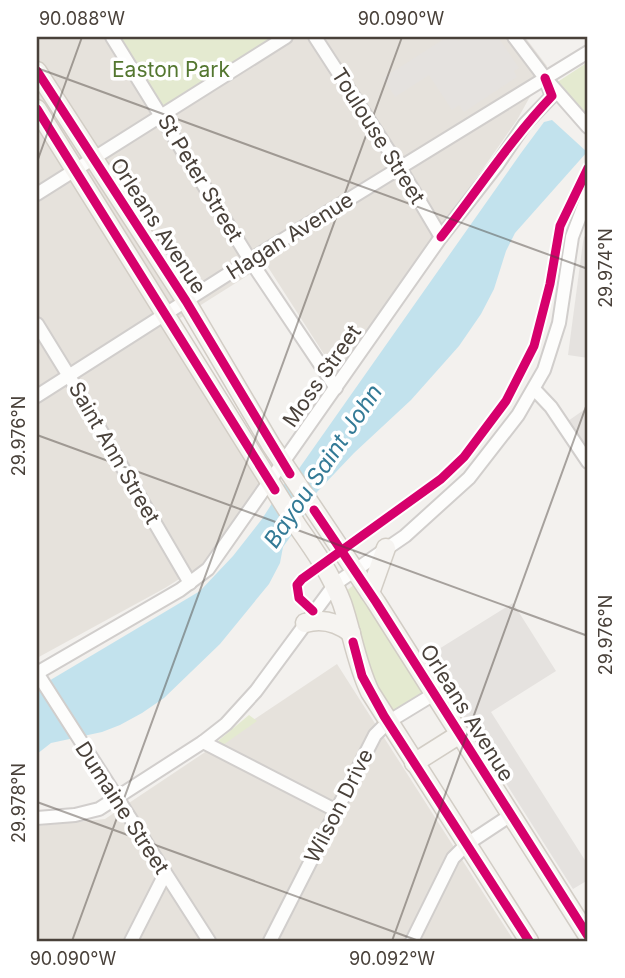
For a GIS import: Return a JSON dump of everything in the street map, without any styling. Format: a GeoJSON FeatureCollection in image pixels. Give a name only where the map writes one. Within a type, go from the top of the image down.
{"type":"FeatureCollection","features":[{"type":"Feature","properties":{"kind":"street","name":"St Peter Street"},"geometry":{"type":"LineString","coordinates":[[112,37],[250,260],[336,388]]}},
{"type":"Feature","properties":{"kind":"street"},"geometry":{"type":"LineString","coordinates":[[37,194],[286,37]]}},
{"type":"Feature","properties":{"kind":"street","name":"Toulouse Street"},"geometry":{"type":"LineString","coordinates":[[315,37],[441,237]]}},
{"type":"Feature","properties":{"kind":"street"},"geometry":{"type":"LineString","coordinates":[[514,37],[588,127]]}},
{"type":"Feature","properties":{"kind":"street","name":"Hagan Avenue"},"geometry":{"type":"LineString","coordinates":[[37,396],[250,260],[588,52]]}},
{"type":"Feature","properties":{"kind":"street","name":"Orleans Avenue"},"geometry":{"type":"LineString","coordinates":[[37,71],[186,301],[286,468],[370,593],[511,814],[584,937]]}},
{"type":"Feature","properties":{"kind":"street","name":"Moss Street"},"geometry":{"type":"LineString","coordinates":[[39,677],[190,583],[214,562],[286,468],[336,388],[441,237],[525,124],[552,96],[545,78]]}},
{"type":"Feature","properties":{"kind":"street","name":"Orleans Avenue"},"geometry":{"type":"LineString","coordinates":[[37,109],[298,527],[324,564],[335,584],[362,676],[388,722],[528,941]]}},
{"type":"Feature","properties":{"kind":"street"},"geometry":{"type":"LineString","coordinates":[[37,818],[89,813],[117,799],[226,724],[256,691],[335,584],[437,509],[469,478],[498,444],[544,370],[559,323],[572,237],[588,195]]}},
{"type":"Feature","properties":{"kind":"street","name":"Saint Ann Street"},"geometry":{"type":"LineString","coordinates":[[37,324],[190,583]]}},
{"type":"Feature","properties":{"kind":"street"},"geometry":{"type":"LineString","coordinates":[[534,389],[551,407],[588,463]]}},
{"type":"Feature","properties":{"kind":"street"},"geometry":{"type":"LineString","coordinates":[[370,593],[386,548]]}},
{"type":"Feature","properties":{"kind":"street"},"geometry":{"type":"LineString","coordinates":[[305,623],[333,622],[351,633]]}},
{"type":"Feature","properties":{"kind":"street","name":"Dumaine Street"},"geometry":{"type":"LineString","coordinates":[[39,677],[209,941]]}},
{"type":"Feature","properties":{"kind":"street","name":"Wilson Drive"},"geometry":{"type":"LineString","coordinates":[[270,941],[375,735],[388,722],[434,694]]}},
{"type":"Feature","properties":{"kind":"street"},"geometry":{"type":"LineString","coordinates":[[414,763],[460,734]]}},
{"type":"Feature","properties":{"kind":"street"},"geometry":{"type":"LineString","coordinates":[[203,742],[337,811]]}},
{"type":"Feature","properties":{"kind":"street"},"geometry":{"type":"LineString","coordinates":[[412,941],[453,858],[467,844],[511,814]]}},
{"type":"Feature","properties":{"kind":"street"},"geometry":{"type":"LineString","coordinates":[[131,941],[165,874]]}},
{"type":"Feature","properties":{"kind":"shaded area"},"geometry":{"type":"Polygon","coordinates":[[[37,37],[525,37],[547,66],[517,120],[338,376],[266,264],[166,327],[261,481],[203,564],[165,588],[37,658],[37,37]]]}},
{"type":"Feature","properties":{"kind":"shaded area"},"geometry":{"type":"Polygon","coordinates":[[[447,37],[456,37],[458,41],[465,37],[498,37],[519,68],[514,71],[517,77],[464,112],[459,105],[452,110],[429,75],[395,97],[383,78],[447,37]]]}},
{"type":"Feature","properties":{"kind":"shaded area"},"geometry":{"type":"Polygon","coordinates":[[[588,234],[588,358],[568,355],[583,242],[588,234]]]}},
{"type":"Feature","properties":{"kind":"shaded area"},"geometry":{"type":"Polygon","coordinates":[[[588,407],[588,440],[584,443],[568,421],[588,407]]]}},
{"type":"Feature","properties":{"kind":"shaded area"},"geometry":{"type":"Polygon","coordinates":[[[513,603],[556,671],[491,712],[588,865],[588,880],[573,889],[426,657],[513,603]]]}},
{"type":"Feature","properties":{"kind":"shaded area"},"geometry":{"type":"Polygon","coordinates":[[[337,664],[514,941],[37,941],[37,826],[105,819],[337,664]]]}},
{"type":"Feature","properties":{"kind":"green space","name":"Easton Park"},"geometry":{"type":"Polygon","coordinates":[[[112,37],[286,37],[161,115],[112,37]]]}},
{"type":"Feature","properties":{"kind":"green space"},"geometry":{"type":"Polygon","coordinates":[[[588,62],[588,117],[556,83],[588,62]]]}},
{"type":"Feature","properties":{"kind":"green space"},"geometry":{"type":"Polygon","coordinates":[[[356,583],[424,689],[423,693],[394,711],[389,710],[373,685],[344,593],[356,583]]]}},
{"type":"Feature","properties":{"kind":"green space"},"geometry":{"type":"Polygon","coordinates":[[[249,715],[257,721],[223,745],[218,741],[249,715]]]}},
{"type":"Feature","properties":{"kind":"water","name":"Bayou Saint John"},"geometry":{"type":"Polygon","coordinates":[[[552,120],[587,152],[515,233],[506,251],[494,289],[459,346],[411,400],[317,492],[283,547],[280,563],[269,584],[220,644],[164,698],[120,725],[102,732],[51,743],[37,754],[37,688],[200,591],[233,556],[262,519],[287,480],[298,470],[521,153],[544,122],[552,120]]]}},
{"type":"Feature","properties":{"kind":"cycle path"},"geometry":{"type":"LineString","coordinates":[[37,71],[186,301],[290,474]]}},
{"type":"Feature","properties":{"kind":"cycle path"},"geometry":{"type":"LineString","coordinates":[[441,237],[509,147],[552,96],[545,78]]}},
{"type":"Feature","properties":{"kind":"cycle path"},"geometry":{"type":"LineString","coordinates":[[37,109],[275,490]]}},
{"type":"Feature","properties":{"kind":"cycle path"},"geometry":{"type":"LineString","coordinates":[[313,611],[299,598],[297,585],[302,579],[441,479],[464,457],[506,401],[534,346],[550,284],[560,226],[588,168]]}},
{"type":"Feature","properties":{"kind":"cycle path"},"geometry":{"type":"LineString","coordinates":[[314,510],[376,602],[588,936]]}},
{"type":"Feature","properties":{"kind":"cycle path"},"geometry":{"type":"LineString","coordinates":[[353,642],[362,676],[384,716],[529,941]]}}]}
